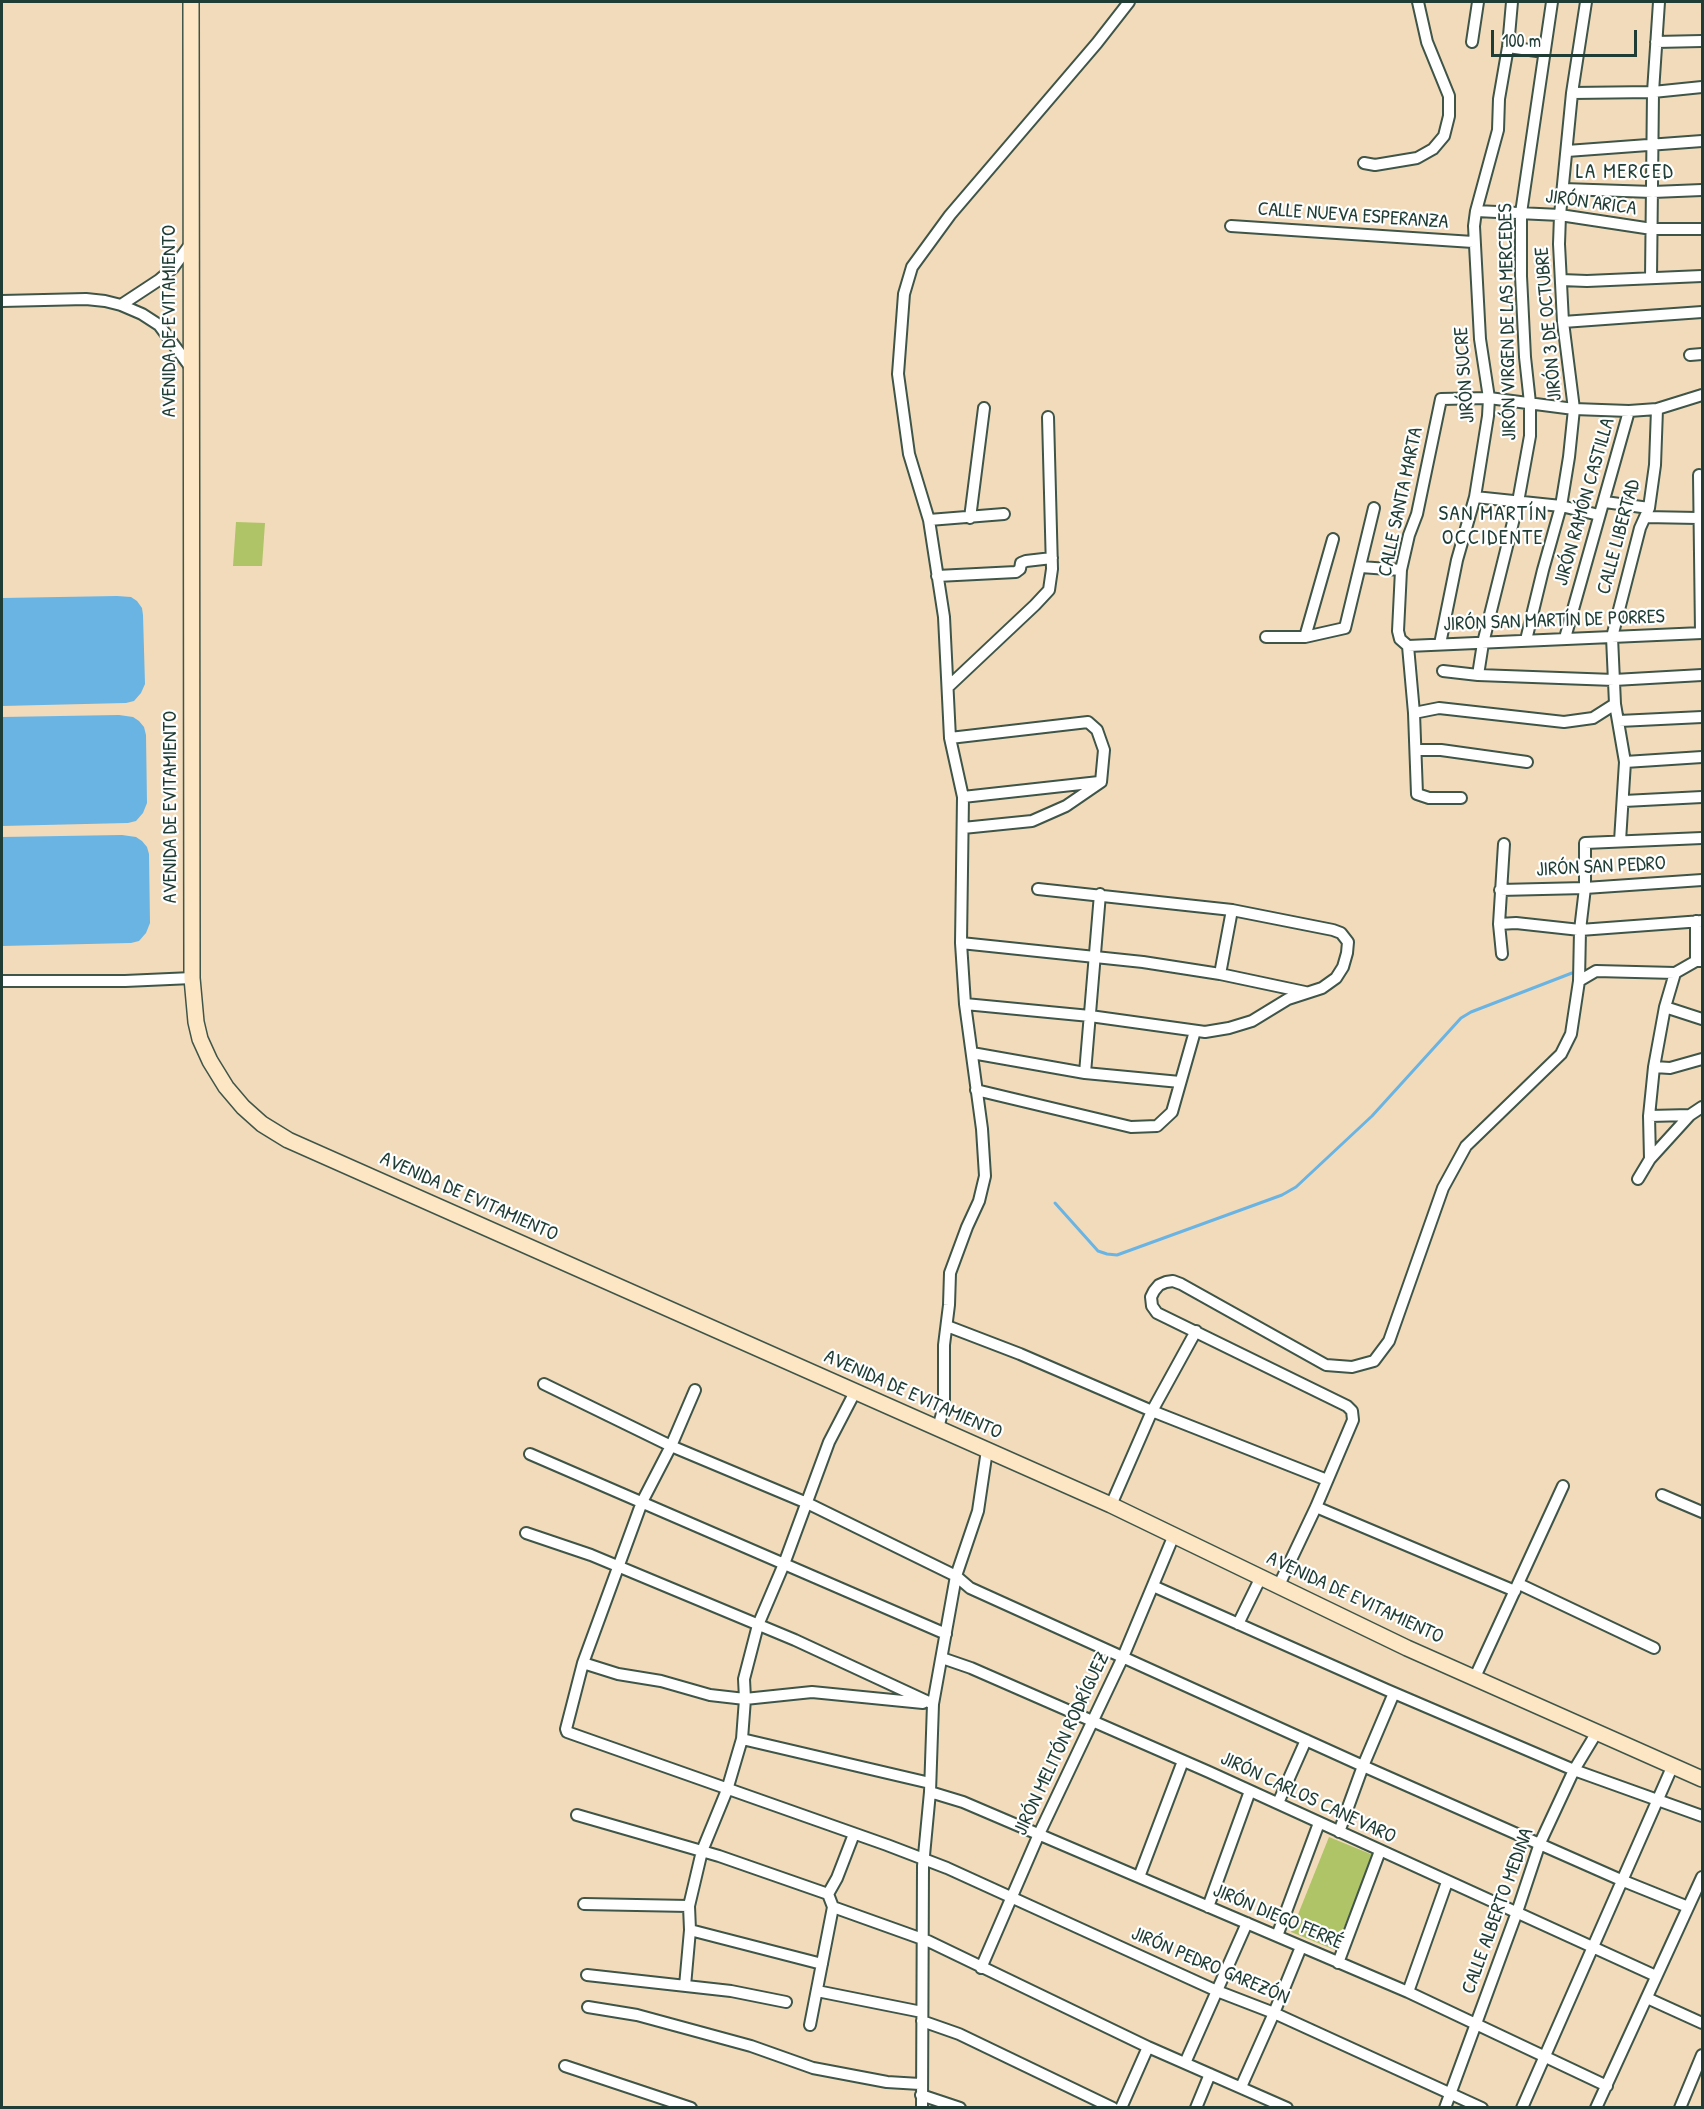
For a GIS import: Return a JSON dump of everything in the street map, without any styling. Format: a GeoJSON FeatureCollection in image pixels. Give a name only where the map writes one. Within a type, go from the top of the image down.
{"type":"FeatureCollection","features":[{"type":"Feature","properties":{"kind":"street","name":"AVENIDA DE EVITAMIENTO"},"geometry":{"type":"LineString","coordinates":[[191,2],[192,978],[196,1022],[210,1061],[226,1087],[243,1107],[262,1124],[288,1140],[1111,1505],[1407,1648],[1702,1779]]}},
{"type":"Feature","properties":{"kind":"street"},"geometry":{"type":"LineString","coordinates":[[938,1428],[944,1406],[944,1345],[950,1273],[984,1186],[982,1129],[965,1004],[961,943],[963,797],[950,738],[944,616],[929,520],[909,454],[898,374],[904,294],[912,267],[950,215],[1090,52],[1129,2]]}},
{"type":"Feature","properties":{"kind":"street"},"geometry":{"type":"LineString","coordinates":[[1364,163],[1375,165],[1418,159],[1433,149],[1444,136],[1449,116],[1449,96],[1427,42],[1418,2]]}},
{"type":"Feature","properties":{"kind":"street"},"geometry":{"type":"LineString","coordinates":[[1472,42],[1478,2]]}},
{"type":"Feature","properties":{"kind":"street","name":"JIRÓN SUCRE"},"geometry":{"type":"LineString","coordinates":[[1440,644],[1457,560],[1476,497],[1487,429],[1489,398],[1480,339],[1473,242],[1476,212],[1498,130],[1512,2]]}},
{"type":"Feature","properties":{"kind":"street","name":"JIRÓN VIRGEN DE LAS MERCEDES"},"geometry":{"type":"LineString","coordinates":[[1478,675],[1483,643],[1518,502],[1529,443],[1530,403],[1524,327],[1521,213],[1552,2]]}},
{"type":"Feature","properties":{"kind":"street","name":"JIRÓN 3 DE OCTUBRE"},"geometry":{"type":"LineString","coordinates":[[1526,640],[1561,507],[1574,410],[1563,322],[1560,215],[1572,93],[1587,2]]}},
{"type":"Feature","properties":{"kind":"street"},"geometry":{"type":"LineString","coordinates":[[1652,278],[1653,92],[1659,2]]}},
{"type":"Feature","properties":{"kind":"street"},"geometry":{"type":"LineString","coordinates":[[1656,42],[1702,41]]}},
{"type":"Feature","properties":{"kind":"street"},"geometry":{"type":"LineString","coordinates":[[1508,47],[1544,52]]}},
{"type":"Feature","properties":{"kind":"street"},"geometry":{"type":"LineString","coordinates":[[1572,93],[1653,92],[1702,87]]}},
{"type":"Feature","properties":{"kind":"street"},"geometry":{"type":"LineString","coordinates":[[1567,151],[1702,141]]}},
{"type":"Feature","properties":{"kind":"street"},"geometry":{"type":"LineString","coordinates":[[1563,189],[1653,192],[1702,190]]}},
{"type":"Feature","properties":{"kind":"street","name":"JIRÓN ARICA"},"geometry":{"type":"LineString","coordinates":[[1476,212],[1560,215],[1652,229],[1702,229]]}},
{"type":"Feature","properties":{"kind":"street","name":"CALLE NUEVA ESPERANZA"},"geometry":{"type":"LineString","coordinates":[[1231,226],[1473,242]]}},
{"type":"Feature","properties":{"kind":"street"},"geometry":{"type":"LineString","coordinates":[[121,305],[173,268],[190,243]]}},
{"type":"Feature","properties":{"kind":"street"},"geometry":{"type":"LineString","coordinates":[[1561,280],[1702,276]]}},
{"type":"Feature","properties":{"kind":"street"},"geometry":{"type":"LineString","coordinates":[[2,301],[86,299],[121,305],[142,314],[159,325],[191,368]]}},
{"type":"Feature","properties":{"kind":"street"},"geometry":{"type":"LineString","coordinates":[[1563,322],[1702,312]]}},
{"type":"Feature","properties":{"kind":"street"},"geometry":{"type":"LineString","coordinates":[[1690,355],[1702,354]]}},
{"type":"Feature","properties":{"kind":"street"},"geometry":{"type":"LineString","coordinates":[[1489,398],[1574,410],[1629,411],[1657,409],[1702,395]]}},
{"type":"Feature","properties":{"kind":"street","name":"CALLE SANTA MARTA"},"geometry":{"type":"LineString","coordinates":[[1461,798],[1430,798],[1417,794],[1408,646],[1400,639],[1398,631],[1401,570],[1409,535],[1417,514],[1441,399],[1489,398]]}},
{"type":"Feature","properties":{"kind":"street"},"geometry":{"type":"LineString","coordinates":[[970,518],[984,408]]}},
{"type":"Feature","properties":{"kind":"street","name":"CALLE LIBERTAD"},"geometry":{"type":"LineString","coordinates":[[1620,841],[1625,762],[1616,704],[1612,637],[1625,582],[1647,512],[1655,465],[1657,409]]}},
{"type":"Feature","properties":{"kind":"street","name":"JIRÓN RAMÓN CASTILLA"},"geometry":{"type":"LineString","coordinates":[[1565,638],[1629,411]]}},
{"type":"Feature","properties":{"kind":"street"},"geometry":{"type":"LineString","coordinates":[[949,686],[1049,590],[1052,558],[1048,417]]}},
{"type":"Feature","properties":{"kind":"street"},"geometry":{"type":"LineString","coordinates":[[1699,475],[1698,518],[1702,633]]}},
{"type":"Feature","properties":{"kind":"street"},"geometry":{"type":"LineString","coordinates":[[1476,497],[1561,507],[1599,515]]}},
{"type":"Feature","properties":{"kind":"street"},"geometry":{"type":"LineString","coordinates":[[1605,502],[1647,512],[1698,518]]}},
{"type":"Feature","properties":{"kind":"street"},"geometry":{"type":"LineString","coordinates":[[1266,637],[1305,637],[1345,628],[1374,508]]}},
{"type":"Feature","properties":{"kind":"street"},"geometry":{"type":"LineString","coordinates":[[929,520],[1004,514]]}},
{"type":"Feature","properties":{"kind":"street"},"geometry":{"type":"LineString","coordinates":[[1305,637],[1333,539]]}},
{"type":"Feature","properties":{"kind":"street"},"geometry":{"type":"LineString","coordinates":[[937,576],[1016,572],[1026,561],[1052,558]]}},
{"type":"Feature","properties":{"kind":"street"},"geometry":{"type":"LineString","coordinates":[[1361,567],[1401,570]]}},
{"type":"Feature","properties":{"kind":"street","name":"JIRÓN SAN MARTÍN DE PORRES"},"geometry":{"type":"LineString","coordinates":[[1408,646],[1702,633]]}},
{"type":"Feature","properties":{"kind":"street"},"geometry":{"type":"LineString","coordinates":[[1443,671],[1478,675],[1614,680],[1702,675]]}},
{"type":"Feature","properties":{"kind":"street"},"geometry":{"type":"LineString","coordinates":[[1413,712],[1439,708],[1564,722],[1593,718],[1616,704]]}},
{"type":"Feature","properties":{"kind":"street"},"geometry":{"type":"LineString","coordinates":[[1619,721],[1702,717]]}},
{"type":"Feature","properties":{"kind":"street"},"geometry":{"type":"LineString","coordinates":[[950,738],[1088,722],[1097,730],[1104,750],[1101,782]]}},
{"type":"Feature","properties":{"kind":"street"},"geometry":{"type":"LineString","coordinates":[[1416,750],[1441,750],[1527,762]]}},
{"type":"Feature","properties":{"kind":"street"},"geometry":{"type":"LineString","coordinates":[[1625,762],[1702,758]]}},
{"type":"Feature","properties":{"kind":"street"},"geometry":{"type":"LineString","coordinates":[[963,797],[1101,782]]}},
{"type":"Feature","properties":{"kind":"street"},"geometry":{"type":"LineString","coordinates":[[963,828],[1032,820],[1066,806],[1101,782]]}},
{"type":"Feature","properties":{"kind":"street"},"geometry":{"type":"LineString","coordinates":[[1624,801],[1702,797]]}},
{"type":"Feature","properties":{"kind":"street"},"geometry":{"type":"LineString","coordinates":[[1279,1585],[1316,1507],[1353,1420],[1352,1411],[1347,1406],[1157,1313],[1152,1306],[1151,1297],[1160,1285],[1173,1281],[1326,1365],[1352,1367],[1374,1361],[1389,1341],[1443,1188],[1466,1146],[1562,1054],[1571,1034],[1579,981],[1580,930],[1585,888],[1585,843],[1702,838]]}},
{"type":"Feature","properties":{"kind":"street"},"geometry":{"type":"LineString","coordinates":[[1502,954],[1499,924],[1504,844]]}},
{"type":"Feature","properties":{"kind":"street","name":"JIRÓN SAN PEDRO"},"geometry":{"type":"LineString","coordinates":[[1500,890],[1585,888],[1702,880]]}},
{"type":"Feature","properties":{"kind":"street"},"geometry":{"type":"LineString","coordinates":[[965,1004],[1090,1016],[1205,1032],[1252,1020],[1288,999],[1322,988],[1340,973],[1347,953],[1348,942],[1345,937],[1333,930],[1232,910],[1038,888]]}},
{"type":"Feature","properties":{"kind":"street"},"geometry":{"type":"LineString","coordinates":[[1084,1073],[1100,894]]}},
{"type":"Feature","properties":{"kind":"street"},"geometry":{"type":"LineString","coordinates":[[1220,974],[1232,910]]}},
{"type":"Feature","properties":{"kind":"street"},"geometry":{"type":"LineString","coordinates":[[1499,924],[1516,923],[1580,930],[1699,921],[1699,961],[1675,973],[1596,971],[1579,981]]}},
{"type":"Feature","properties":{"kind":"street"},"geometry":{"type":"LineString","coordinates":[[961,943],[1095,956],[1220,974],[1307,993]]}},
{"type":"Feature","properties":{"kind":"street"},"geometry":{"type":"LineString","coordinates":[[1650,1159],[1649,1116],[1654,1067],[1665,1007],[1675,973]]}},
{"type":"Feature","properties":{"kind":"street"},"geometry":{"type":"LineString","coordinates":[[2,981],[125,981],[192,978]]}},
{"type":"Feature","properties":{"kind":"street"},"geometry":{"type":"LineString","coordinates":[[1665,1007],[1702,1019]]}},
{"type":"Feature","properties":{"kind":"street"},"geometry":{"type":"LineString","coordinates":[[976,1090],[1131,1127],[1157,1126],[1172,1112],[1195,1031]]}},
{"type":"Feature","properties":{"kind":"street"},"geometry":{"type":"LineString","coordinates":[[972,1053],[1084,1073],[1180,1082]]}},
{"type":"Feature","properties":{"kind":"street"},"geometry":{"type":"LineString","coordinates":[[1654,1067],[1670,1068],[1702,1059]]}},
{"type":"Feature","properties":{"kind":"street"},"geometry":{"type":"LineString","coordinates":[[1638,1179],[1650,1159],[1690,1115],[1702,1107]]}},
{"type":"Feature","properties":{"kind":"street"},"geometry":{"type":"LineString","coordinates":[[1649,1116],[1690,1115]]}},
{"type":"Feature","properties":{"kind":"street"},"geometry":{"type":"LineString","coordinates":[[947,1326],[1327,1480]]}},
{"type":"Feature","properties":{"kind":"street"},"geometry":{"type":"LineString","coordinates":[[1111,1505],[1152,1411],[1196,1331]]}},
{"type":"Feature","properties":{"kind":"street"},"geometry":{"type":"LineString","coordinates":[[544,1384],[671,1446],[807,1503],[956,1576],[970,1588],[1363,1766],[1621,1880],[1688,1907]]}},
{"type":"Feature","properties":{"kind":"street"},"geometry":{"type":"LineString","coordinates":[[695,1390],[671,1446],[642,1502],[584,1663],[618,1674],[661,1681],[710,1695],[745,1699],[812,1692],[933,1704]]}},
{"type":"Feature","properties":{"kind":"street"},"geometry":{"type":"LineString","coordinates":[[685,1986],[690,1930],[689,1906],[702,1851],[727,1790],[742,1739],[744,1679],[758,1625],[784,1564],[829,1442],[855,1392]]}},
{"type":"Feature","properties":{"kind":"street"},"geometry":{"type":"LineString","coordinates":[[922,2108],[924,1859],[930,1788],[933,1704],[956,1576],[978,1511],[987,1450]]}},
{"type":"Feature","properties":{"kind":"street"},"geometry":{"type":"LineString","coordinates":[[530,1454],[946,1634]]}},
{"type":"Feature","properties":{"kind":"street"},"geometry":{"type":"LineString","coordinates":[[1475,1677],[1563,1485]]}},
{"type":"Feature","properties":{"kind":"street"},"geometry":{"type":"LineString","coordinates":[[1662,1495],[1702,1512]]}},
{"type":"Feature","properties":{"kind":"street"},"geometry":{"type":"LineString","coordinates":[[1316,1507],[1517,1588],[1654,1648]]}},
{"type":"Feature","properties":{"kind":"street"},"geometry":{"type":"LineString","coordinates":[[526,1533],[591,1555],[795,1640],[933,1704]]}},
{"type":"Feature","properties":{"kind":"street","name":"JIRÓN MELITÓN RODRÍGUEZ"},"geometry":{"type":"LineString","coordinates":[[981,1968],[1039,1834],[1123,1657],[1174,1535]]}},
{"type":"Feature","properties":{"kind":"street"},"geometry":{"type":"LineString","coordinates":[[1238,1624],[1261,1577]]}},
{"type":"Feature","properties":{"kind":"street"},"geometry":{"type":"LineString","coordinates":[[1153,1587],[1574,1770],[1702,1816]]}},
{"type":"Feature","properties":{"kind":"street","name":"JIRÓN CARLOS CANEVARO"},"geometry":{"type":"LineString","coordinates":[[942,1658],[1184,1761],[1656,1976]]}},
{"type":"Feature","properties":{"kind":"street","name":"JIRÓN PEDRO GAREZÓN"},"geometry":{"type":"LineString","coordinates":[[584,1663],[567,1732],[924,1859],[992,1887],[1012,1899],[1217,1991],[1274,2013],[1482,2108]]}},
{"type":"Feature","properties":{"kind":"street"},"geometry":{"type":"LineString","coordinates":[[1338,1832],[1394,1693]]}},
{"type":"Feature","properties":{"kind":"street","name":"CALLE ALBERTO MEDINA"},"geometry":{"type":"LineString","coordinates":[[1445,2108],[1540,1843],[1574,1770],[1597,1731]]}},
{"type":"Feature","properties":{"kind":"street","name":"JIRÓN DIEGO FERRÉ"},"geometry":{"type":"LineString","coordinates":[[742,1739],[930,1788],[1408,1992],[1607,2086]]}},
{"type":"Feature","properties":{"kind":"street"},"geometry":{"type":"LineString","coordinates":[[1278,1803],[1306,1740]]}},
{"type":"Feature","properties":{"kind":"street"},"geometry":{"type":"LineString","coordinates":[[1139,1877],[1184,1761]]}},
{"type":"Feature","properties":{"kind":"street"},"geometry":{"type":"LineString","coordinates":[[1522,2108],[1673,1765]]}},
{"type":"Feature","properties":{"kind":"street"},"geometry":{"type":"LineString","coordinates":[[1208,1907],[1250,1791]]}},
{"type":"Feature","properties":{"kind":"street"},"geometry":{"type":"LineString","coordinates":[[577,1815],[702,1851],[828,1894]]}},
{"type":"Feature","properties":{"kind":"street"},"geometry":{"type":"LineString","coordinates":[[1277,1936],[1319,1823]]}},
{"type":"Feature","properties":{"kind":"street"},"geometry":{"type":"LineString","coordinates":[[828,1894],[837,1878],[854,1834]]}},
{"type":"Feature","properties":{"kind":"street"},"geometry":{"type":"LineString","coordinates":[[1338,1963],[1380,1851]]}},
{"type":"Feature","properties":{"kind":"street"},"geometry":{"type":"LineString","coordinates":[[1596,2108],[1702,1877]]}},
{"type":"Feature","properties":{"kind":"street"},"geometry":{"type":"LineString","coordinates":[[1408,1992],[1447,1882]]}},
{"type":"Feature","properties":{"kind":"street"},"geometry":{"type":"LineString","coordinates":[[810,2025],[833,1907],[828,1894]]}},
{"type":"Feature","properties":{"kind":"street"},"geometry":{"type":"LineString","coordinates":[[584,1904],[689,1906]]}},
{"type":"Feature","properties":{"kind":"street"},"geometry":{"type":"LineString","coordinates":[[833,1907],[922,1940],[1148,2047],[1282,2106]]}},
{"type":"Feature","properties":{"kind":"street"},"geometry":{"type":"LineString","coordinates":[[1185,2063],[1247,1923]]}},
{"type":"Feature","properties":{"kind":"street"},"geometry":{"type":"LineString","coordinates":[[690,1930],[822,1964]]}},
{"type":"Feature","properties":{"kind":"street"},"geometry":{"type":"LineString","coordinates":[[1241,2087],[1301,1947]]}},
{"type":"Feature","properties":{"kind":"street"},"geometry":{"type":"LineString","coordinates":[[587,1975],[761,1995],[786,2002]]}},
{"type":"Feature","properties":{"kind":"street"},"geometry":{"type":"LineString","coordinates":[[817,1991],[922,2016],[1113,2108]]}},
{"type":"Feature","properties":{"kind":"street"},"geometry":{"type":"LineString","coordinates":[[1647,1998],[1702,2023]]}},
{"type":"Feature","properties":{"kind":"street"},"geometry":{"type":"LineString","coordinates":[[588,2007],[637,2015],[751,2046],[813,2068],[921,2089],[960,2108]]}},
{"type":"Feature","properties":{"kind":"street"},"geometry":{"type":"LineString","coordinates":[[1121,2108],[1148,2047]]}},
{"type":"Feature","properties":{"kind":"street"},"geometry":{"type":"LineString","coordinates":[[1680,2108],[1702,2055]]}},
{"type":"Feature","properties":{"kind":"street"},"geometry":{"type":"LineString","coordinates":[[565,2066],[686,2107]]}},
{"type":"Feature","properties":{"kind":"street"},"geometry":{"type":"LineString","coordinates":[[1196,2108],[1210,2074]]}},
{"type":"Feature","properties":{"kind":"green space"},"geometry":{"type":"Polygon","coordinates":[[[236,522],[265,523],[262,566],[233,566],[236,522]]]}},
{"type":"Feature","properties":{"kind":"green space"},"geometry":{"type":"Polygon","coordinates":[[[1329,1837],[1373,1855],[1335,1950],[1291,1932],[1329,1837]]]}},
{"type":"Feature","properties":{"kind":"water"},"geometry":{"type":"Polygon","coordinates":[[[131,597],[142,608],[145,684],[134,701],[2,706],[2,598],[131,597]]]}},
{"type":"Feature","properties":{"kind":"water"},"geometry":{"type":"Polygon","coordinates":[[[119,715],[133,717],[139,721],[146,735],[147,803],[143,813],[136,821],[2,826],[2,717],[119,715]]]}},
{"type":"Feature","properties":{"kind":"water"},"geometry":{"type":"Polygon","coordinates":[[[122,835],[136,837],[142,841],[149,854],[150,923],[146,933],[139,941],[2,946],[2,837],[122,835]]]}},
{"type":"Feature","properties":{"kind":"waterway"},"geometry":{"type":"LineString","coordinates":[[1055,1203],[1098,1251],[1117,1255],[1282,1195],[1296,1187],[1372,1116],[1461,1018],[1471,1012],[1572,973]]}},
{"type":"Feature","properties":{"kind":"district","name":"LA MERCED"},"geometry":{"type":"Point","coordinates":[1625,172]}},
{"type":"Feature","properties":{"kind":"district","name":"SAN MARTÍN OCCIDENTE"},"geometry":{"type":"Point","coordinates":[1493,526]}}]}
